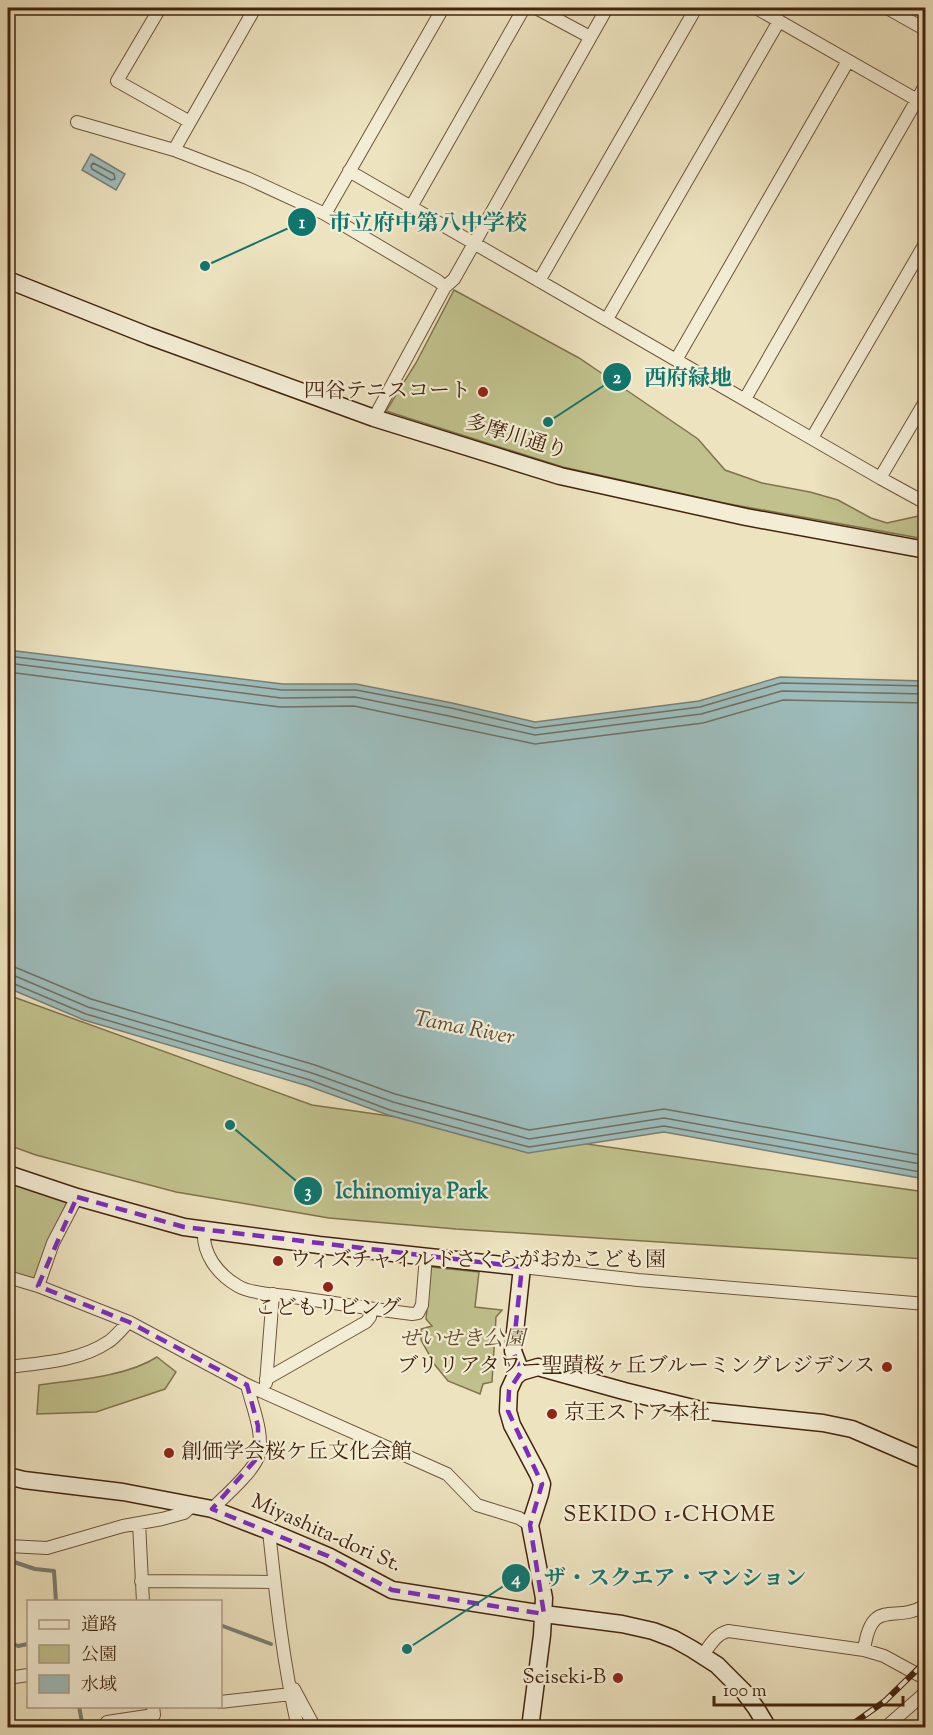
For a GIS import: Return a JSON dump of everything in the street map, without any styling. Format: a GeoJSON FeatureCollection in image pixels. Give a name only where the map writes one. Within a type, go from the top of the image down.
{"type":"FeatureCollection","features":[{"type":"Feature","properties":{"kind":"street"},"geometry":{"type":"LineString","coordinates":[[160,8],[117,81],[190,122]]}},
{"type":"Feature","properties":{"kind":"street"},"geometry":{"type":"LineString","coordinates":[[174,150],[255,8]]}},
{"type":"Feature","properties":{"kind":"street"},"geometry":{"type":"LineString","coordinates":[[325,214],[443,8]]}},
{"type":"Feature","properties":{"kind":"street"},"geometry":{"type":"LineString","coordinates":[[411,207],[524,8]]}},
{"type":"Feature","properties":{"kind":"street"},"geometry":{"type":"LineString","coordinates":[[536,8],[590,37]]}},
{"type":"Feature","properties":{"kind":"street"},"geometry":{"type":"LineString","coordinates":[[374,418],[446,287],[454,279],[607,8]]}},
{"type":"Feature","properties":{"kind":"street"},"geometry":{"type":"LineString","coordinates":[[539,281],[696,8]]}},
{"type":"Feature","properties":{"kind":"street"},"geometry":{"type":"LineString","coordinates":[[756,8],[921,102]]}},
{"type":"Feature","properties":{"kind":"street"},"geometry":{"type":"LineString","coordinates":[[887,8],[926,30]]}},
{"type":"Feature","properties":{"kind":"street"},"geometry":{"type":"LineString","coordinates":[[607,320],[779,21]]}},
{"type":"Feature","properties":{"kind":"street"},"geometry":{"type":"LineString","coordinates":[[676,360],[848,61]]}},
{"type":"Feature","properties":{"kind":"street"},"geometry":{"type":"LineString","coordinates":[[745,399],[921,102],[926,84]]}},
{"type":"Feature","properties":{"kind":"street"},"geometry":{"type":"LineString","coordinates":[[77,122],[174,150],[247,178],[325,214],[446,287]]}},
{"type":"Feature","properties":{"kind":"street"},"geometry":{"type":"LineString","coordinates":[[349,171],[880,478],[922,501],[926,500]]}},
{"type":"Feature","properties":{"kind":"street"},"geometry":{"type":"LineString","coordinates":[[812,438],[926,242]]}},
{"type":"Feature","properties":{"kind":"street","name":"多摩川通り"},"geometry":{"type":"LineString","coordinates":[[8,280],[149,336],[374,418],[560,476],[746,517],[926,550]]}},
{"type":"Feature","properties":{"kind":"street"},"geometry":{"type":"LineString","coordinates":[[880,478],[926,400]]}},
{"type":"Feature","properties":{"kind":"street"},"geometry":{"type":"LineString","coordinates":[[8,1174],[77,1197],[184,1227],[204,1230],[638,1280],[926,1304]]}},
{"type":"Feature","properties":{"kind":"street"},"geometry":{"type":"LineString","coordinates":[[38,1286],[53,1243],[77,1197]]}},
{"type":"Feature","properties":{"kind":"street"},"geometry":{"type":"LineString","coordinates":[[204,1230],[203,1240],[208,1256],[216,1267],[239,1288],[411,1314],[418,1313],[422,1305],[426,1256]]}},
{"type":"Feature","properties":{"kind":"street"},"geometry":{"type":"LineString","coordinates":[[521,1372],[513,1351],[522,1267]]}},
{"type":"Feature","properties":{"kind":"street"},"geometry":{"type":"LineString","coordinates":[[8,1277],[38,1286],[129,1322],[247,1384],[266,1385],[447,1474],[477,1505],[519,1518],[530,1525]]}},
{"type":"Feature","properties":{"kind":"street"},"geometry":{"type":"LineString","coordinates":[[266,1385],[273,1294]]}},
{"type":"Feature","properties":{"kind":"street"},"geometry":{"type":"LineString","coordinates":[[266,1385],[366,1322],[370,1317],[371,1309]]}},
{"type":"Feature","properties":{"kind":"street"},"geometry":{"type":"LineString","coordinates":[[8,1367],[72,1358],[111,1341],[129,1322]]}},
{"type":"Feature","properties":{"kind":"street"},"geometry":{"type":"LineString","coordinates":[[530,1728],[544,1598],[530,1525],[542,1484],[512,1425],[508,1411],[509,1390],[515,1377],[521,1372],[538,1367],[624,1391],[713,1412],[823,1423],[852,1429],[926,1461]]}},
{"type":"Feature","properties":{"kind":"street"},"geometry":{"type":"LineString","coordinates":[[212,1509],[251,1469],[258,1457],[259,1434],[247,1384]]}},
{"type":"Feature","properties":{"kind":"street","name":"Miyashita-dori St."},"geometry":{"type":"LineString","coordinates":[[8,1476],[123,1492],[212,1509],[328,1556],[392,1590],[622,1624],[653,1631],[674,1639],[703,1655],[731,1678],[756,1708],[768,1728]]}},
{"type":"Feature","properties":{"kind":"street"},"geometry":{"type":"LineString","coordinates":[[8,1546],[47,1548],[123,1526],[184,1513],[192,1506]]}},
{"type":"Feature","properties":{"kind":"street"},"geometry":{"type":"LineString","coordinates":[[139,1524],[143,1600]]}},
{"type":"Feature","properties":{"kind":"street"},"geometry":{"type":"LineString","coordinates":[[269,1531],[288,1678],[298,1728]]}},
{"type":"Feature","properties":{"kind":"street"},"geometry":{"type":"LineString","coordinates":[[141,1581],[274,1582]]}},
{"type":"Feature","properties":{"kind":"street"},"geometry":{"type":"LineString","coordinates":[[864,1650],[869,1626],[874,1619],[890,1613],[918,1610],[926,1605]]}},
{"type":"Feature","properties":{"kind":"street"},"geometry":{"type":"LineString","coordinates":[[703,1655],[715,1638],[728,1632],[864,1650],[884,1656],[926,1678]]}},
{"type":"Feature","properties":{"kind":"street"},"geometry":{"type":"LineString","coordinates":[[8,1678],[27,1675]]}},
{"type":"Feature","properties":{"kind":"street"},"geometry":{"type":"LineString","coordinates":[[288,1678],[315,1728]]}},
{"type":"Feature","properties":{"kind":"street"},"geometry":{"type":"LineString","coordinates":[[885,1728],[926,1692]]}},
{"type":"Feature","properties":{"kind":"street"},"geometry":{"type":"LineString","coordinates":[[222,1701],[291,1694]]}},
{"type":"Feature","properties":{"kind":"street"},"geometry":{"type":"LineString","coordinates":[[107,1722],[154,1715],[153,1708]]}},
{"type":"Feature","properties":{"kind":"highlighted area"},"geometry":{"type":"Polygon","coordinates":[[[77,1197],[184,1227],[522,1267],[513,1351],[521,1372],[509,1390],[508,1411],[542,1484],[530,1525],[544,1614],[392,1590],[328,1556],[212,1509],[258,1457],[258,1426],[247,1385],[129,1322],[38,1286],[77,1197]]]}},
{"type":"Feature","properties":{"kind":"green space"},"geometry":{"type":"Polygon","coordinates":[[[454,290],[579,358],[698,439],[725,470],[762,483],[838,500],[871,518],[887,523],[923,515],[925,508],[925,539],[724,503],[563,467],[386,411],[416,363],[454,290]]]}},
{"type":"Feature","properties":{"kind":"green space"},"geometry":{"type":"Polygon","coordinates":[[[8,995],[312,1105],[925,1192],[925,1259],[456,1229],[329,1218],[176,1192],[36,1155],[8,1145],[8,995]]]}},
{"type":"Feature","properties":{"kind":"green space"},"geometry":{"type":"Polygon","coordinates":[[[8,1175],[68,1198],[38,1286],[8,1276],[8,1175]]]}},
{"type":"Feature","properties":{"kind":"green space","name":"せいせき公園"},"geometry":{"type":"Polygon","coordinates":[[[431,1267],[479,1272],[475,1307],[502,1310],[496,1317],[492,1382],[483,1384],[480,1394],[448,1381],[435,1365],[421,1340],[421,1329],[432,1326],[426,1319],[431,1267]]]}},
{"type":"Feature","properties":{"kind":"green space"},"geometry":{"type":"Polygon","coordinates":[[[157,1357],[176,1372],[165,1389],[96,1412],[37,1414],[39,1385],[116,1373],[145,1364],[157,1357]]]}},
{"type":"Feature","properties":{"kind":"water"},"geometry":{"type":"Polygon","coordinates":[[[91,154],[125,174],[116,190],[82,170],[91,154]]]}},
{"type":"Feature","properties":{"kind":"water","name":"Tama River"},"geometry":{"type":"Polygon","coordinates":[[[8,650],[283,684],[356,684],[535,722],[699,701],[780,677],[925,681],[925,1179],[664,1132],[528,1153],[388,1115],[308,1086],[84,1020],[8,988],[8,650]]]}},
{"type":"Feature","properties":{"kind":"waterway"},"geometry":{"type":"LineString","coordinates":[[8,1560],[35,1569],[54,1571],[56,1600]]}},
{"type":"Feature","properties":{"kind":"waterway"},"geometry":{"type":"LineString","coordinates":[[222,1626],[271,1644]]}},
{"type":"Feature","properties":{"kind":"waterway"},"geometry":{"type":"LineString","coordinates":[[8,1642],[18,1646],[27,1644]]}},
{"type":"Feature","properties":{"kind":"waterway"},"geometry":{"type":"LineString","coordinates":[[79,1708],[83,1728]]}},
{"type":"Feature","properties":{"kind":"railway"},"geometry":{"type":"LineString","coordinates":[[847,1728],[885,1701],[926,1661]]}},
{"type":"Feature","properties":{"kind":"place","name":"市立府中第八中学校"},"geometry":{"type":"Point","coordinates":[205,266]}},
{"type":"Feature","properties":{"kind":"place","name":"四谷テニスコート"},"geometry":{"type":"Point","coordinates":[483,392]}},
{"type":"Feature","properties":{"kind":"place","name":"西府緑地"},"geometry":{"type":"Point","coordinates":[548,422]}},
{"type":"Feature","properties":{"kind":"place","name":"Ichinomiya Park"},"geometry":{"type":"Point","coordinates":[230,1125]}},
{"type":"Feature","properties":{"kind":"place","name":"ウィズチャイルドさくらがおかこども園"},"geometry":{"type":"Point","coordinates":[278,1261]}},
{"type":"Feature","properties":{"kind":"place","name":"こどもリビング"},"geometry":{"type":"Point","coordinates":[328,1287]}},
{"type":"Feature","properties":{"kind":"place","name":"ブリリアタワー聖蹟桜ヶ丘ブルーミングレジデンス"},"geometry":{"type":"Point","coordinates":[887,1367]}},
{"type":"Feature","properties":{"kind":"place","name":"京王ストア本社"},"geometry":{"type":"Point","coordinates":[552,1414]}},
{"type":"Feature","properties":{"kind":"place","name":"創価学会桜ケ丘文化会館"},"geometry":{"type":"Point","coordinates":[169,1453]}},
{"type":"Feature","properties":{"kind":"place","name":"ザ・スクエア・マンション"},"geometry":{"type":"Point","coordinates":[407,1649]}},
{"type":"Feature","properties":{"kind":"place","name":"Seiseki-B"},"geometry":{"type":"Point","coordinates":[618,1678]}},
{"type":"Feature","properties":{"kind":"district","name":"SEKIDO 1-CHOME"},"geometry":{"type":"Point","coordinates":[670,1516]}}]}
